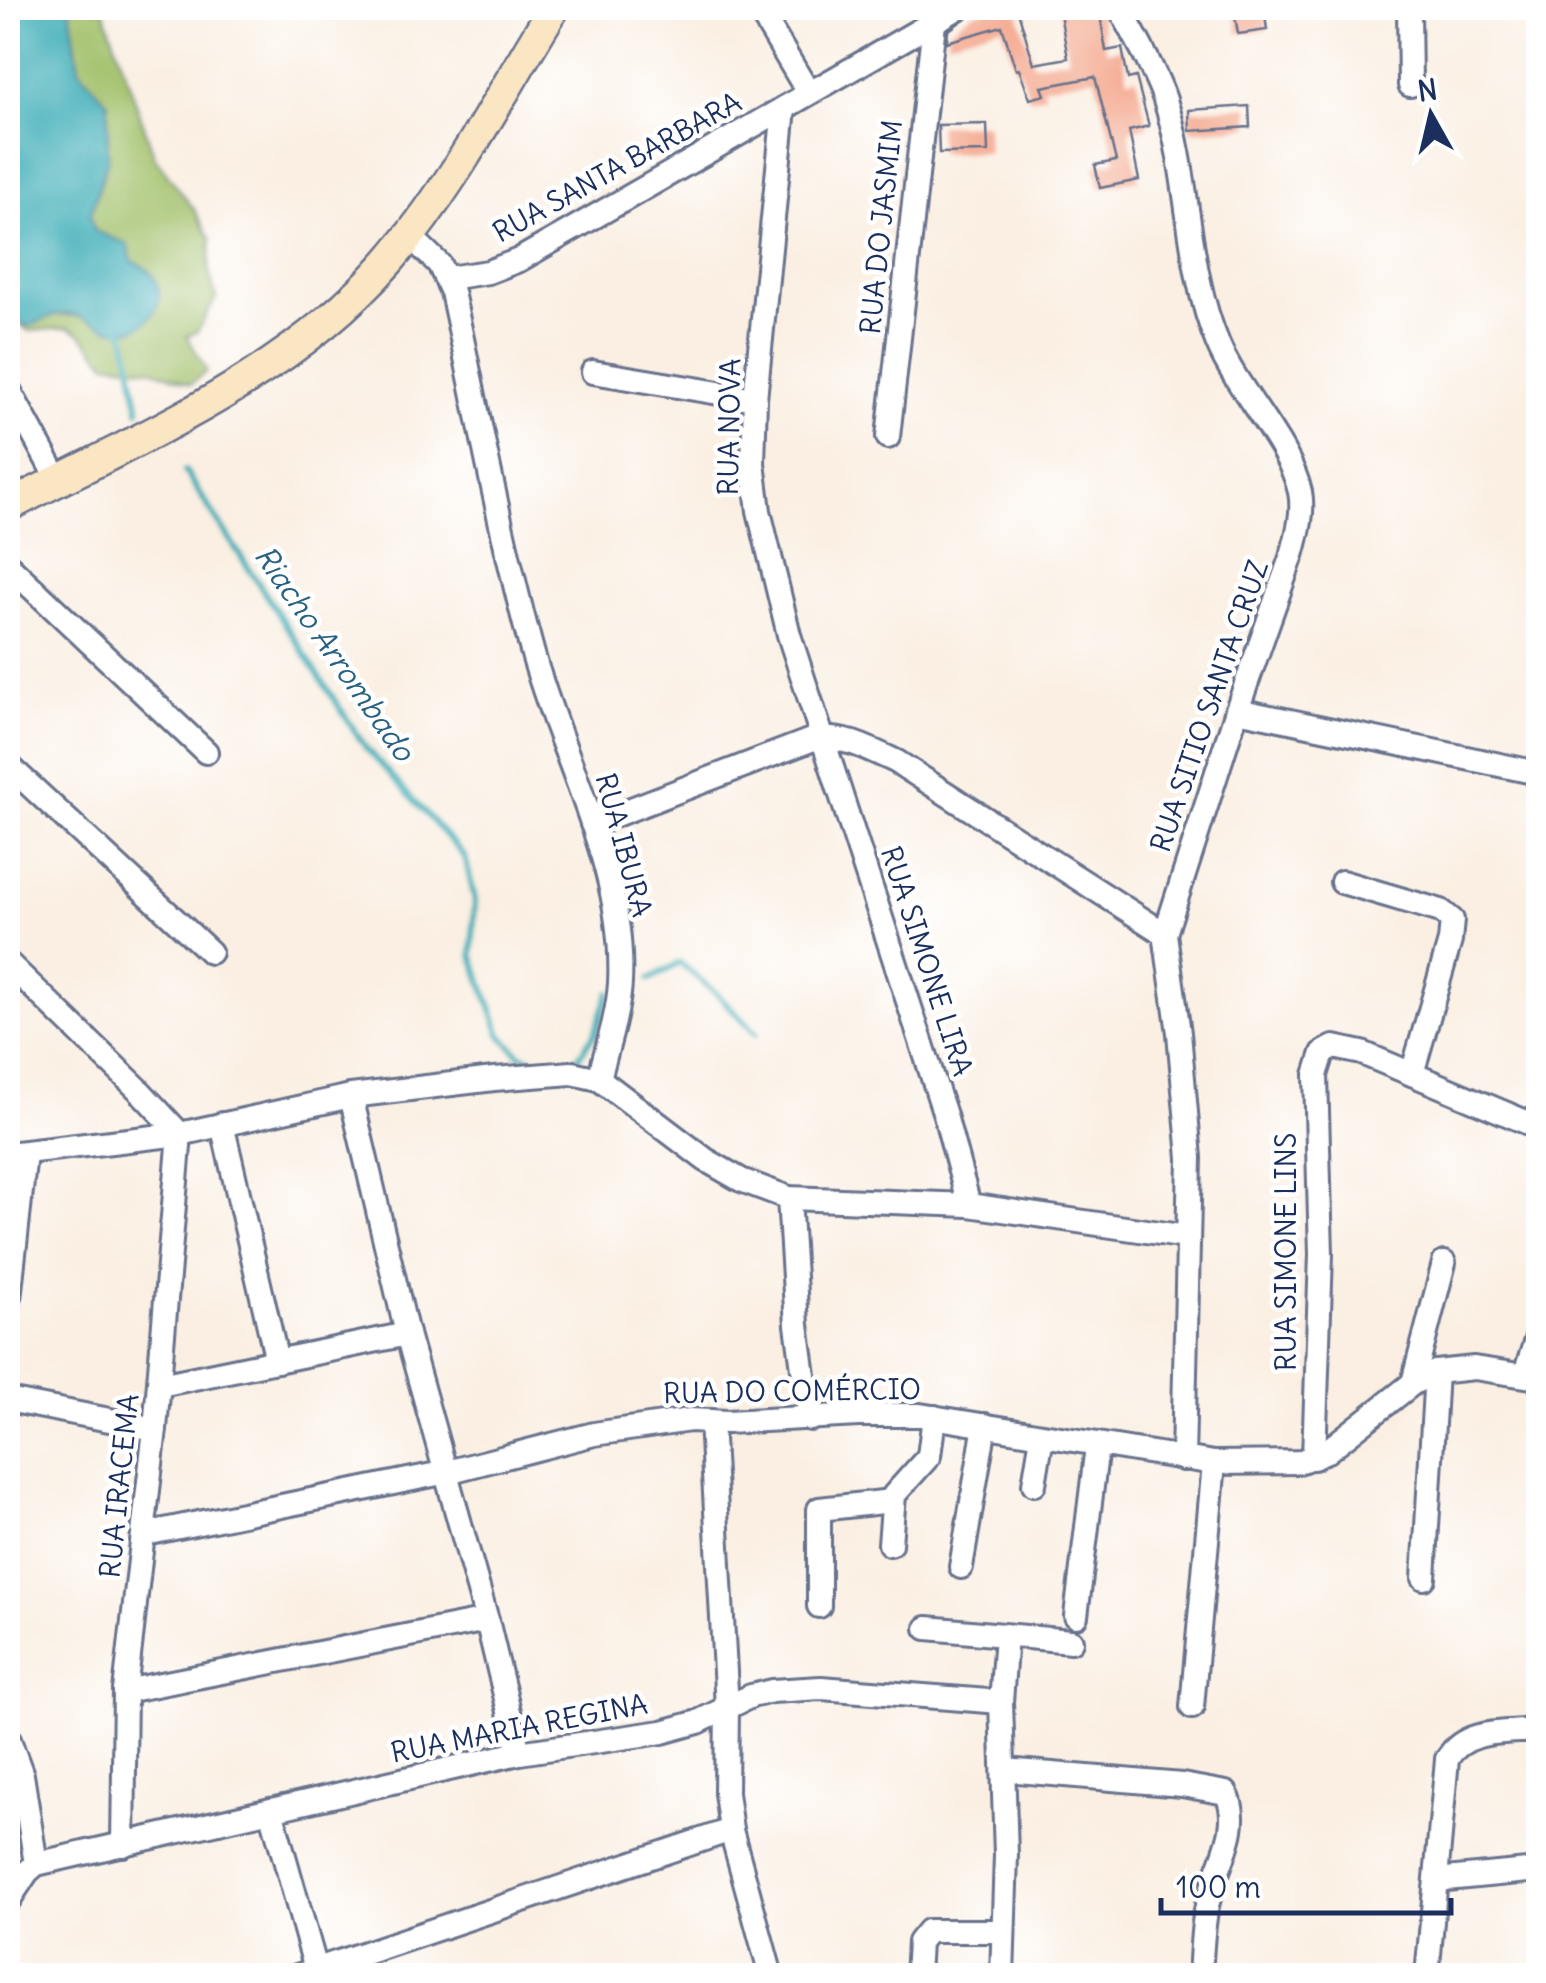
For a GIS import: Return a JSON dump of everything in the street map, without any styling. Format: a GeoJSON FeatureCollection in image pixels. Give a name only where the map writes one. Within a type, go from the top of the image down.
{"type":"FeatureCollection","features":[{"type":"Feature","properties":{"kind":"main road"},"geometry":{"type":"LineString","coordinates":[[8,506],[240,383],[290,350],[357,295],[410,236],[554,8]]}},
{"type":"Feature","properties":{"kind":"street"},"geometry":{"type":"LineString","coordinates":[[758,8],[808,92]]}},
{"type":"Feature","properties":{"kind":"street","name":"RUA SANTA BARBARA"},"geometry":{"type":"LineString","coordinates":[[448,278],[488,272],[519,260],[958,8]]}},
{"type":"Feature","properties":{"kind":"street","name":"RUA SITIO SANTA CRUZ"},"geometry":{"type":"LineString","coordinates":[[1120,8],[1164,98],[1204,298],[1218,344],[1232,373],[1282,450],[1300,494],[1293,552],[1237,710],[1166,934],[1190,1158],[1182,1459]]}},
{"type":"Feature","properties":{"kind":"street"},"geometry":{"type":"LineString","coordinates":[[1409,8],[1410,85]]}},
{"type":"Feature","properties":{"kind":"street","name":"RUA DO JASMIM"},"geometry":{"type":"LineString","coordinates":[[888,437],[934,22]]}},
{"type":"Feature","properties":{"kind":"street","name":"RUA NOVA"},"geometry":{"type":"LineString","coordinates":[[784,108],[755,398],[753,463],[758,511],[784,617],[824,738]]}},
{"type":"Feature","properties":{"kind":"street","name":"RUA IBURA"},"geometry":{"type":"LineString","coordinates":[[410,236],[448,278],[532,652],[592,824],[616,919],[620,969],[615,1018],[598,1079]]}},
{"type":"Feature","properties":{"kind":"street"},"geometry":{"type":"LineString","coordinates":[[594,372],[755,398]]}},
{"type":"Feature","properties":{"kind":"street"},"geometry":{"type":"LineString","coordinates":[[8,388],[58,480]]}},
{"type":"Feature","properties":{"kind":"street"},"geometry":{"type":"LineString","coordinates":[[8,566],[206,752]]}},
{"type":"Feature","properties":{"kind":"street"},"geometry":{"type":"LineString","coordinates":[[1237,710],[1538,773]]}},
{"type":"Feature","properties":{"kind":"street"},"geometry":{"type":"LineString","coordinates":[[592,824],[824,738],[861,745],[897,762],[1166,934]]}},
{"type":"Feature","properties":{"kind":"street","name":"RUA SIMONE LIRA"},"geometry":{"type":"LineString","coordinates":[[824,738],[944,1115],[968,1204]]}},
{"type":"Feature","properties":{"kind":"street"},"geometry":{"type":"LineString","coordinates":[[8,765],[210,952]]}},
{"type":"Feature","properties":{"kind":"street"},"geometry":{"type":"LineString","coordinates":[[1342,882],[1441,911],[1452,920],[1450,941],[1412,1074],[1538,1126]]}},
{"type":"Feature","properties":{"kind":"street"},"geometry":{"type":"LineString","coordinates":[[8,963],[180,1134]]}},
{"type":"Feature","properties":{"kind":"street","name":"RUA SIMONE LINS"},"geometry":{"type":"LineString","coordinates":[[1314,1458],[1321,1254],[1316,1074],[1321,1056],[1328,1049],[1340,1048],[1412,1074]]}},
{"type":"Feature","properties":{"kind":"street"},"geometry":{"type":"LineString","coordinates":[[8,1308],[16,1154],[180,1134],[351,1096],[572,1073],[598,1079],[706,1160],[741,1180],[789,1198],[968,1204],[1186,1236]]}},
{"type":"Feature","properties":{"kind":"street"},"geometry":{"type":"LineString","coordinates":[[351,1096],[407,1334],[448,1472],[519,1753]]}},
{"type":"Feature","properties":{"kind":"street"},"geometry":{"type":"LineString","coordinates":[[222,1124],[278,1361]]}},
{"type":"Feature","properties":{"kind":"street","name":"RUA IRACEMA"},"geometry":{"type":"LineString","coordinates":[[123,1845],[125,1691],[160,1386],[180,1134]]}},
{"type":"Feature","properties":{"kind":"street"},"geometry":{"type":"LineString","coordinates":[[789,1198],[796,1311],[810,1419]]}},
{"type":"Feature","properties":{"kind":"street"},"geometry":{"type":"LineString","coordinates":[[1413,1382],[1444,1263]]}},
{"type":"Feature","properties":{"kind":"street"},"geometry":{"type":"LineString","coordinates":[[160,1386],[407,1334]]}},
{"type":"Feature","properties":{"kind":"street"},"geometry":{"type":"LineString","coordinates":[[1531,1376],[1538,1334]]}},
{"type":"Feature","properties":{"kind":"street","name":"RUA DO COMÉRCIO"},"geometry":{"type":"LineString","coordinates":[[144,1534],[448,1472],[636,1426],[690,1420],[886,1414],[934,1418],[1214,1463],[1284,1463],[1314,1458],[1413,1382],[1436,1372],[1474,1368],[1531,1376]]}},
{"type":"Feature","properties":{"kind":"street"},"geometry":{"type":"LineString","coordinates":[[1424,1578],[1436,1372]]}},
{"type":"Feature","properties":{"kind":"street"},"geometry":{"type":"LineString","coordinates":[[8,1400],[155,1429]]}},
{"type":"Feature","properties":{"kind":"street"},"geometry":{"type":"LineString","coordinates":[[890,1544],[892,1502],[898,1488],[929,1456],[934,1418]]}},
{"type":"Feature","properties":{"kind":"street"},"geometry":{"type":"LineString","coordinates":[[712,1422],[731,1830],[771,1976]]}},
{"type":"Feature","properties":{"kind":"street"},"geometry":{"type":"LineString","coordinates":[[961,1567],[985,1426]]}},
{"type":"Feature","properties":{"kind":"street"},"geometry":{"type":"LineString","coordinates":[[1034,1484],[1042,1436]]}},
{"type":"Feature","properties":{"kind":"street"},"geometry":{"type":"LineString","coordinates":[[1076,1616],[1097,1446]]}},
{"type":"Feature","properties":{"kind":"street"},"geometry":{"type":"LineString","coordinates":[[1192,1706],[1214,1463]]}},
{"type":"Feature","properties":{"kind":"street"},"geometry":{"type":"LineString","coordinates":[[820,1606],[819,1510],[892,1502]]}},
{"type":"Feature","properties":{"kind":"street"},"geometry":{"type":"LineString","coordinates":[[125,1691],[487,1620]]}},
{"type":"Feature","properties":{"kind":"street"},"geometry":{"type":"LineString","coordinates":[[928,1628],[1071,1641]]}},
{"type":"Feature","properties":{"kind":"street"},"geometry":{"type":"LineString","coordinates":[[1002,1976],[1005,1770],[1001,1702],[1006,1636]]}},
{"type":"Feature","properties":{"kind":"street","name":"RUA MARIA REGINA"},"geometry":{"type":"LineString","coordinates":[[36,1864],[519,1753],[662,1732],[686,1726],[762,1692],[796,1688],[1001,1702]]}},
{"type":"Feature","properties":{"kind":"street"},"geometry":{"type":"LineString","coordinates":[[1426,1976],[1444,1768],[1456,1744],[1473,1737],[1538,1728]]}},
{"type":"Feature","properties":{"kind":"street"},"geometry":{"type":"LineString","coordinates":[[8,1736],[22,1775],[36,1864],[9,1895]]}},
{"type":"Feature","properties":{"kind":"street"},"geometry":{"type":"LineString","coordinates":[[1005,1770],[1182,1786],[1222,1791],[1229,1797],[1232,1809],[1226,1850],[1208,1899],[1200,1976]]}},
{"type":"Feature","properties":{"kind":"street"},"geometry":{"type":"LineString","coordinates":[[271,1810],[310,1973],[731,1830]]}},
{"type":"Feature","properties":{"kind":"street"},"geometry":{"type":"LineString","coordinates":[[1436,1880],[1538,1870]]}},
{"type":"Feature","properties":{"kind":"street"},"geometry":{"type":"LineString","coordinates":[[917,1976],[918,1942],[928,1931],[1003,1931]]}},
{"type":"Feature","properties":{"kind":"green space"},"geometry":{"type":"Polygon","coordinates":[[[70,8],[103,8],[155,158],[211,239],[209,271],[216,298],[197,332],[187,336],[207,371],[191,384],[152,369],[107,363],[79,333],[68,328],[29,331],[8,317],[8,311],[72,316],[110,329],[132,262],[127,244],[95,231],[90,216],[105,170],[108,103],[79,69],[70,8]]]}},
{"type":"Feature","properties":{"kind":"water"},"geometry":{"type":"Polygon","coordinates":[[[8,8],[70,8],[79,69],[108,103],[108,158],[90,216],[95,231],[127,244],[132,261],[146,268],[156,281],[156,310],[135,329],[115,330],[62,314],[26,326],[8,311],[8,8]]]}},
{"type":"Feature","properties":{"kind":"building"},"geometry":{"type":"Polygon","coordinates":[[[1017,8],[1034,64],[1068,58],[1059,8],[1099,8],[1106,51],[1122,48],[1128,79],[1136,77],[1149,126],[1129,131],[1139,180],[1100,188],[1095,165],[1116,161],[1095,77],[1042,87],[1045,95],[1030,99],[1002,26],[947,42],[948,31],[972,13],[1017,8]]]}},
{"type":"Feature","properties":{"kind":"building"},"geometry":{"type":"Polygon","coordinates":[[[1264,8],[1267,30],[1238,34],[1234,10],[1264,8]]]}},
{"type":"Feature","properties":{"kind":"building"},"geometry":{"type":"Polygon","coordinates":[[[1249,106],[1250,127],[1190,131],[1189,110],[1249,106]]]}},
{"type":"Feature","properties":{"kind":"building"},"geometry":{"type":"Polygon","coordinates":[[[987,124],[988,152],[939,153],[938,125],[987,124]]]}},
{"type":"Feature","properties":{"kind":"waterway","name":"Riacho Arrombado"},"geometry":{"type":"LineString","coordinates":[[118,324],[126,338],[139,410]]}},
{"type":"Feature","properties":{"kind":"waterway","name":"Riacho Arrombado"},"geometry":{"type":"LineString","coordinates":[[185,471],[366,748],[465,857],[475,900],[472,954],[501,1035],[519,1054],[543,1066],[577,1059],[595,1033],[609,993]]}},
{"type":"Feature","properties":{"kind":"waterway","name":"Riacho Arrombado"},"geometry":{"type":"LineString","coordinates":[[650,979],[680,963],[756,1034]]}}]}
